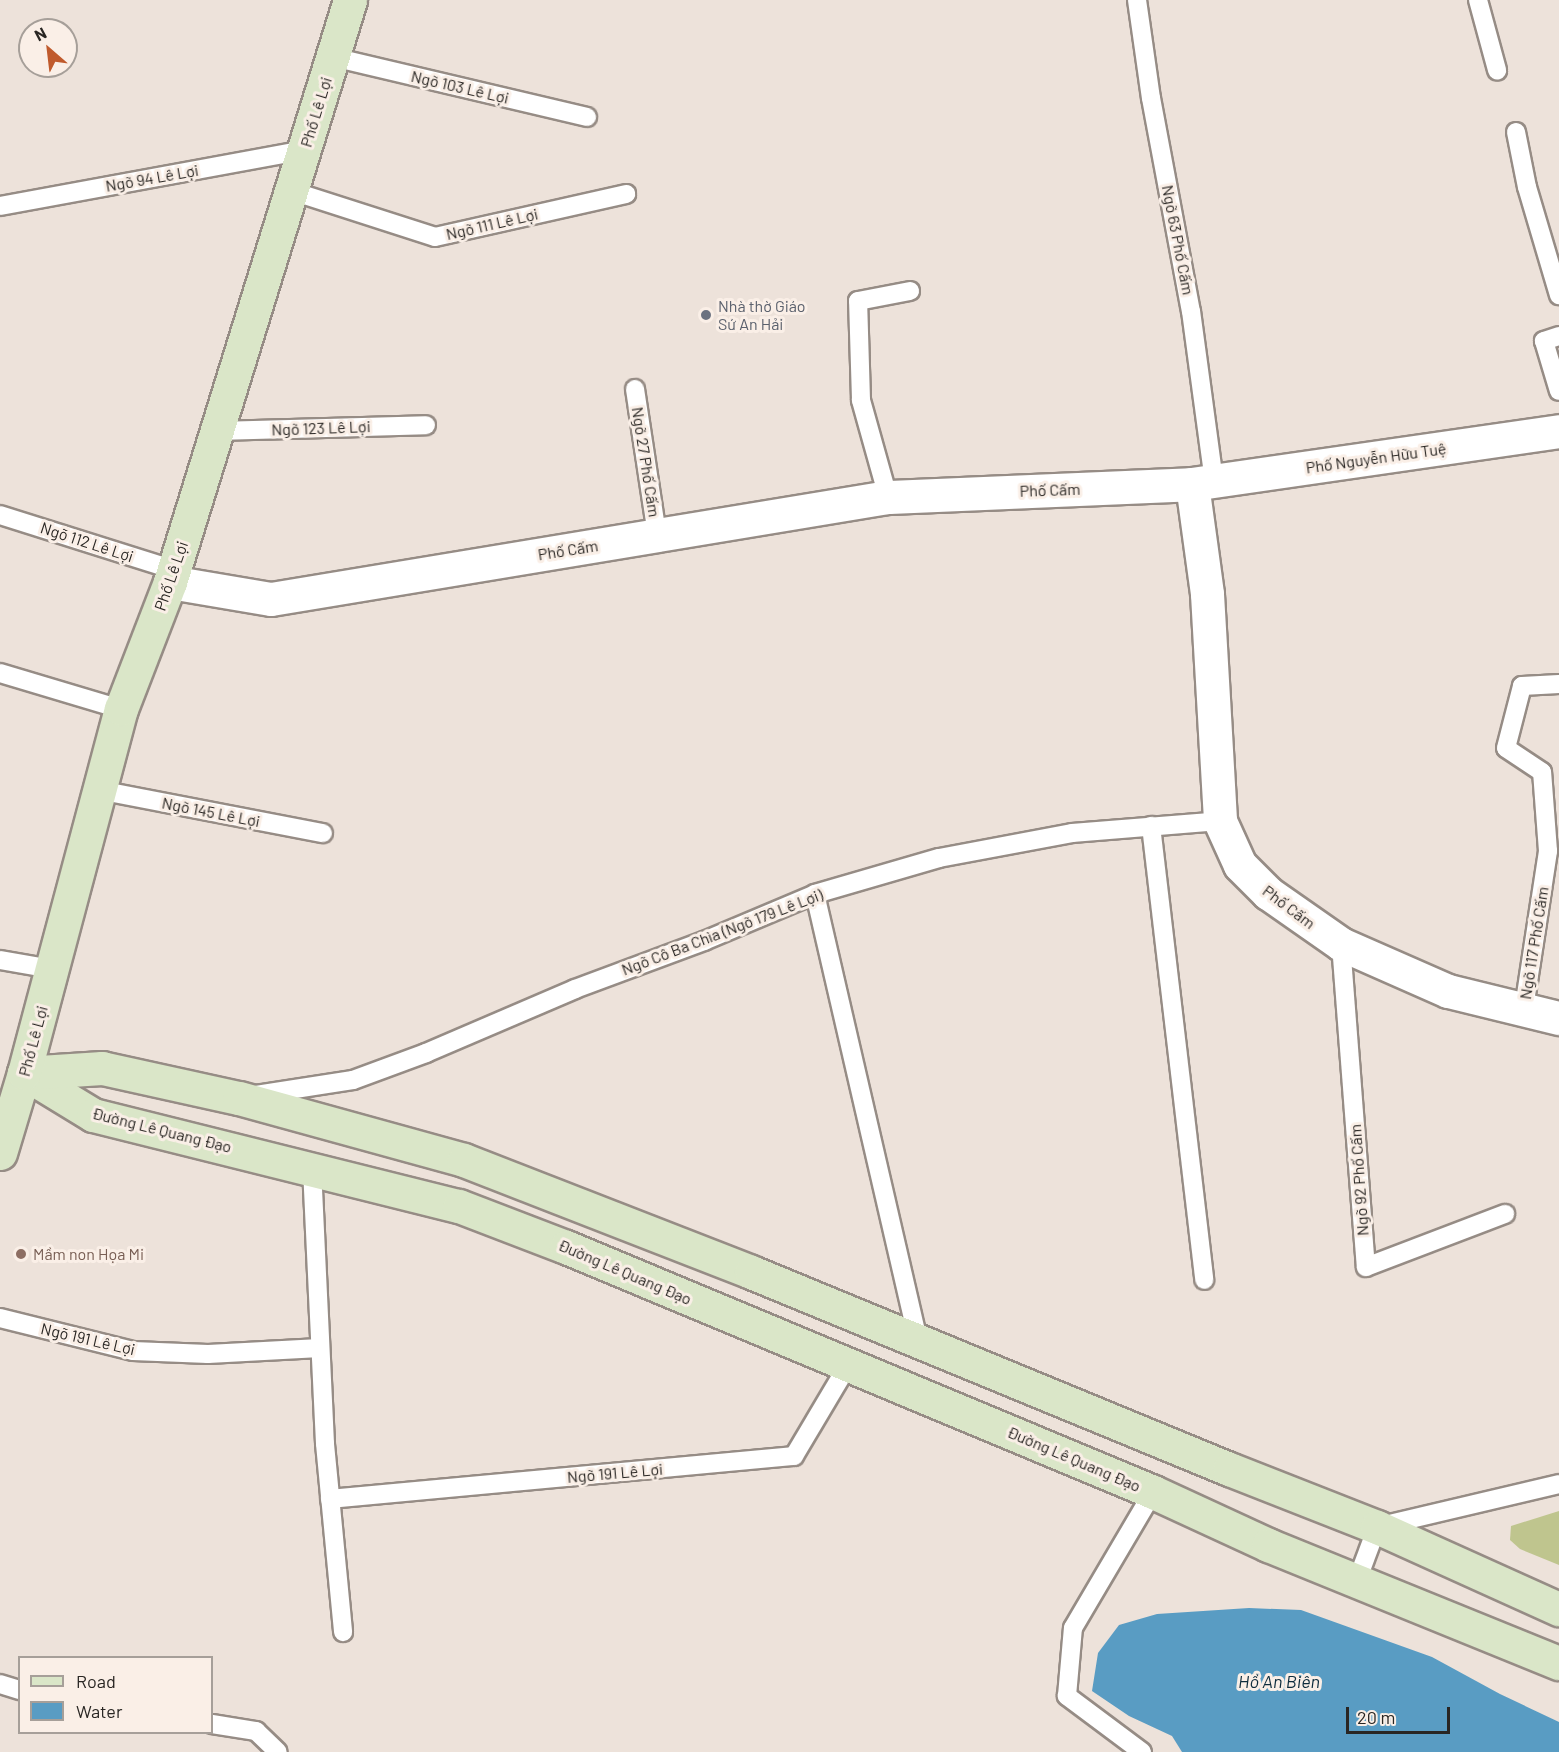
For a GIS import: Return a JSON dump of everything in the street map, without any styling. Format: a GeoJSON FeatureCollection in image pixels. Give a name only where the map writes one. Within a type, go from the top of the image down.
{"type":"FeatureCollection","features":[{"type":"Feature","properties":{"kind":"street","name":"Phố Lê Lợi"},"geometry":{"type":"LineString","coordinates":[[0,1153],[24,1073],[121,709],[172,576],[351,0]]}},
{"type":"Feature","properties":{"kind":"street","name":"Phố Nguyễn Hữu Tuệ"},"geometry":{"type":"LineString","coordinates":[[1203,483],[1559,431]]}},
{"type":"Feature","properties":{"kind":"street","name":"Phố Cấm"},"geometry":{"type":"LineString","coordinates":[[172,576],[271,599],[888,497],[1203,483],[1220,821],[1239,865],[1268,893],[1341,944],[1448,991],[1559,1018]]}},
{"type":"Feature","properties":{"kind":"street"},"geometry":{"type":"LineString","coordinates":[[24,1073],[102,1068],[239,1098],[464,1160],[751,1272],[1377,1527],[1559,1609]]}},
{"type":"Feature","properties":{"kind":"street","name":"Đường Lê Quang Đạo"},"geometry":{"type":"LineString","coordinates":[[24,1073],[93,1115],[459,1206],[566,1247],[1153,1492],[1268,1545],[1559,1663]]}},
{"type":"Feature","properties":{"kind":"lane","name":"Ngõ 63 Phố Cấm"},"geometry":{"type":"LineString","coordinates":[[1137,0],[1151,98],[1191,311],[1203,483]]}},
{"type":"Feature","properties":{"kind":"lane"},"geometry":{"type":"LineString","coordinates":[[1478,0],[1497,70]]}},
{"type":"Feature","properties":{"kind":"lane","name":"Ngõ 103 Lê Lợi"},"geometry":{"type":"LineString","coordinates":[[333,57],[587,117]]}},
{"type":"Feature","properties":{"kind":"lane"},"geometry":{"type":"LineString","coordinates":[[1515,132],[1527,187],[1559,295]]}},
{"type":"Feature","properties":{"kind":"lane","name":"Ngõ 94 Lê Lợi"},"geometry":{"type":"LineString","coordinates":[[0,206],[305,150]]}},
{"type":"Feature","properties":{"kind":"lane","name":"Ngõ 111 Lê Lợi"},"geometry":{"type":"LineString","coordinates":[[292,191],[435,237],[626,194]]}},
{"type":"Feature","properties":{"kind":"lane"},"geometry":{"type":"LineString","coordinates":[[888,497],[861,400],[858,302],[910,291]]}},
{"type":"Feature","properties":{"kind":"lane"},"geometry":{"type":"LineString","coordinates":[[1559,336],[1544,341],[1559,392]]}},
{"type":"Feature","properties":{"kind":"lane","name":"Ngõ 27 Phố Cấm"},"geometry":{"type":"LineString","coordinates":[[635,389],[657,536]]}},
{"type":"Feature","properties":{"kind":"lane","name":"Ngõ 123 Lê Lợi"},"geometry":{"type":"LineString","coordinates":[[217,431],[426,425]]}},
{"type":"Feature","properties":{"kind":"lane","name":"Ngõ 112 Lê Lợi"},"geometry":{"type":"LineString","coordinates":[[0,515],[172,576]]}},
{"type":"Feature","properties":{"kind":"lane"},"geometry":{"type":"LineString","coordinates":[[0,674],[121,709]]}},
{"type":"Feature","properties":{"kind":"lane","name":"Ngõ 117 Phố Cấm"},"geometry":{"type":"LineString","coordinates":[[1524,1008],[1548,851],[1542,772],[1506,748],[1522,686],[1559,684]]}},
{"type":"Feature","properties":{"kind":"lane","name":"Ngõ 145 Lê Lợi"},"geometry":{"type":"LineString","coordinates":[[99,790],[323,833]]}},
{"type":"Feature","properties":{"kind":"lane","name":"Ngõ Cô Ba Chìa (Ngõ 179 Lê Lợi)"},"geometry":{"type":"LineString","coordinates":[[239,1098],[353,1080],[426,1053],[575,989],[704,940],[815,894],[939,858],[1072,832],[1220,821]]}},
{"type":"Feature","properties":{"kind":"lane"},"geometry":{"type":"LineString","coordinates":[[1151,826],[1204,1280]]}},
{"type":"Feature","properties":{"kind":"lane"},"geometry":{"type":"LineString","coordinates":[[815,894],[918,1341]]}},
{"type":"Feature","properties":{"kind":"lane","name":"Ngõ 92 Phố Cấm"},"geometry":{"type":"LineString","coordinates":[[1341,944],[1366,1267],[1505,1214]]}},
{"type":"Feature","properties":{"kind":"lane"},"geometry":{"type":"LineString","coordinates":[[0,960],[52,969]]}},
{"type":"Feature","properties":{"kind":"lane"},"geometry":{"type":"LineString","coordinates":[[312,1168],[330,1499],[343,1632]]}},
{"type":"Feature","properties":{"kind":"lane","name":"Ngõ 191 Lê Lợi"},"geometry":{"type":"LineString","coordinates":[[0,1318],[133,1351],[208,1354],[320,1348]]}},
{"type":"Feature","properties":{"kind":"lane","name":"Ngõ 191 Lê Lợi"},"geometry":{"type":"LineString","coordinates":[[330,1499],[794,1456],[848,1365]]}},
{"type":"Feature","properties":{"kind":"lane"},"geometry":{"type":"LineString","coordinates":[[1357,1581],[1377,1527],[1559,1484]]}},
{"type":"Feature","properties":{"kind":"lane"},"geometry":{"type":"LineString","coordinates":[[1142,1752],[1066,1696],[1073,1628],[1153,1492]]}},
{"type":"Feature","properties":{"kind":"lane"},"geometry":{"type":"LineString","coordinates":[[0,1684],[18,1689]]}},
{"type":"Feature","properties":{"kind":"lane"},"geometry":{"type":"LineString","coordinates":[[213,1724],[256,1731],[278,1752]]}},
{"type":"Feature","properties":{"kind":"green space"},"geometry":{"type":"Polygon","coordinates":[[[1559,1511],[1559,1565],[1520,1549],[1510,1540],[1511,1526],[1559,1511]]]}},
{"type":"Feature","properties":{"kind":"water","name":"Hồ An Biên"},"geometry":{"type":"Polygon","coordinates":[[[1249,1608],[1301,1610],[1432,1657],[1500,1694],[1559,1722],[1559,1752],[1182,1752],[1172,1736],[1129,1716],[1092,1691],[1098,1653],[1119,1625],[1157,1614],[1249,1608]]]}},
{"type":"Feature","properties":{"kind":"place","name":"Nhà thờ Giáo Sứ An Hải"},"geometry":{"type":"Point","coordinates":[706,315]}},
{"type":"Feature","properties":{"kind":"place","name":"Mầm non Họa Mi"},"geometry":{"type":"Point","coordinates":[21,1254]}}]}
